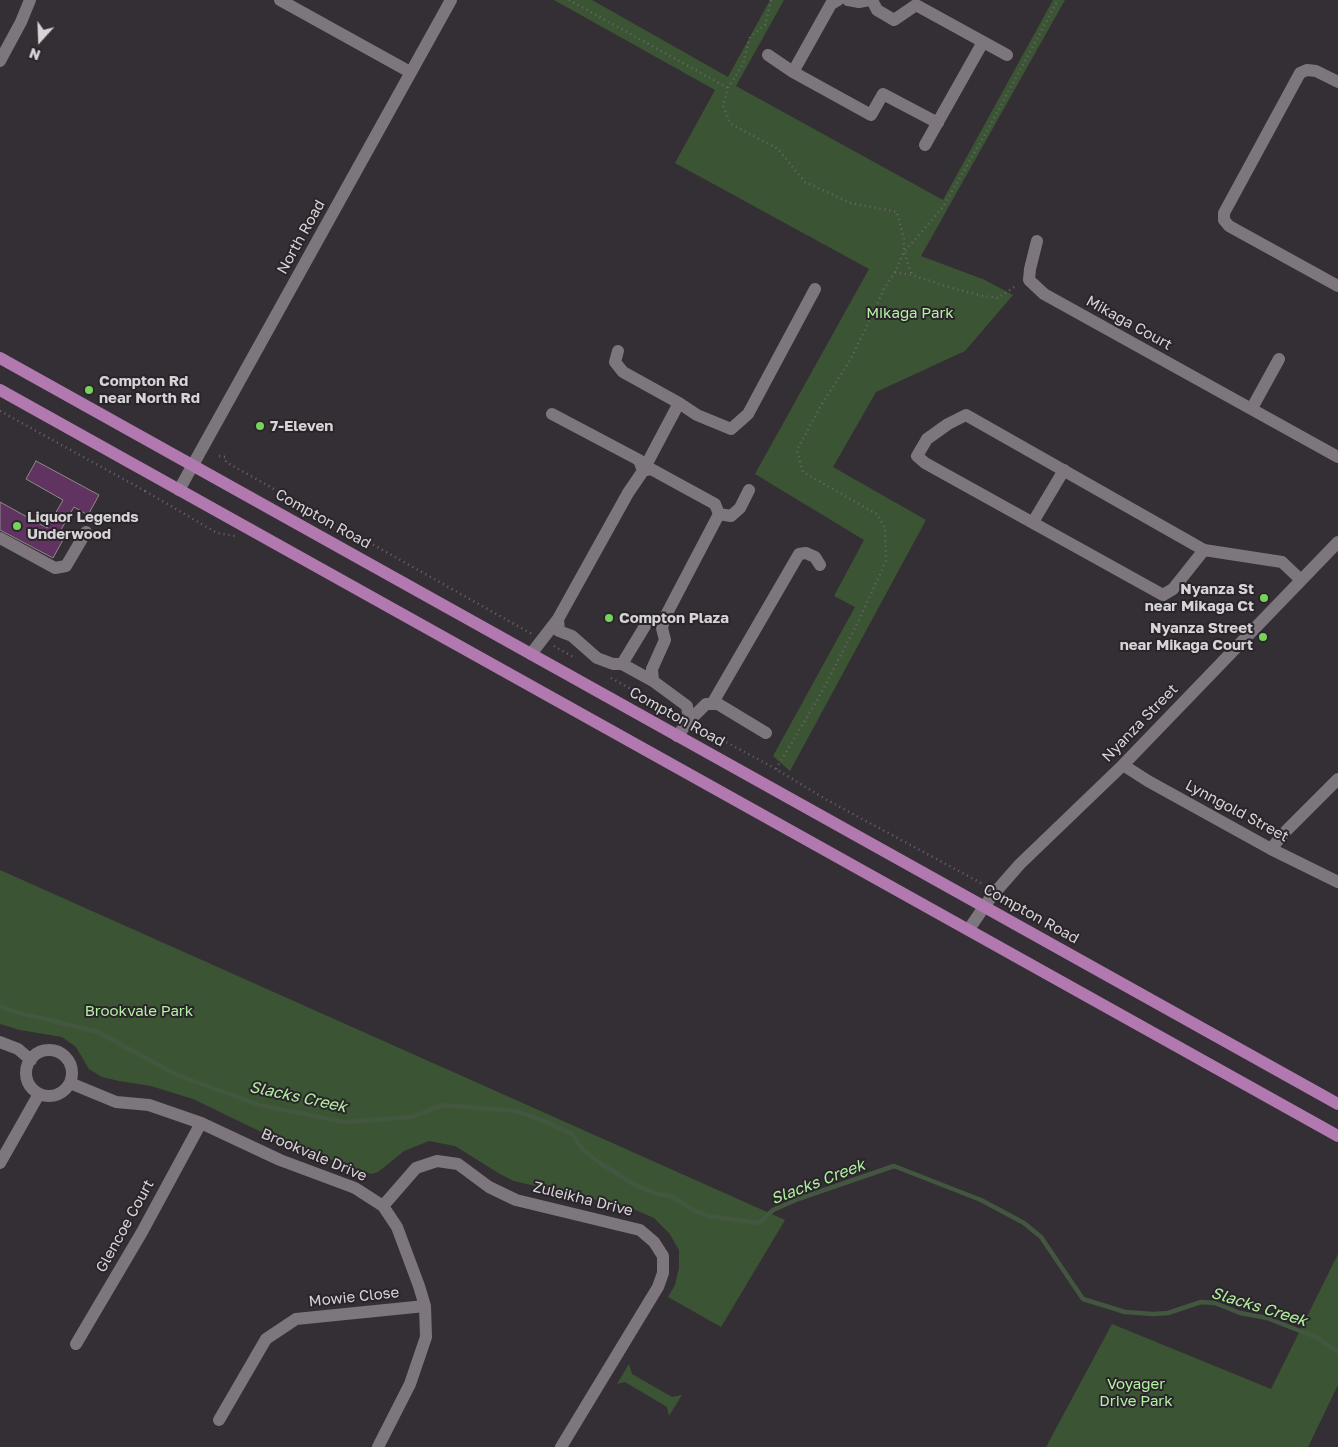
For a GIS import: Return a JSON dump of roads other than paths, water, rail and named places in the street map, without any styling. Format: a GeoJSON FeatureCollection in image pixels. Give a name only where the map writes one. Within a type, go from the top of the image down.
{"type":"FeatureCollection","features":[{"type":"Feature","properties":{"kind":"main road","name":"Compton Road"},"geometry":{"type":"LineString","coordinates":[[0,358],[1338,1104]]}},
{"type":"Feature","properties":{"kind":"main road"},"geometry":{"type":"LineString","coordinates":[[0,390],[1338,1136]]}},
{"type":"Feature","properties":{"kind":"street"},"geometry":{"type":"LineString","coordinates":[[0,61],[22,22],[30,0]]}},
{"type":"Feature","properties":{"kind":"street"},"geometry":{"type":"LineString","coordinates":[[280,0],[410,72]]}},
{"type":"Feature","properties":{"kind":"street","name":"North Road"},"geometry":{"type":"LineString","coordinates":[[179,490],[450,0]]}},
{"type":"Feature","properties":{"kind":"street"},"geometry":{"type":"LineString","coordinates":[[793,72],[831,4],[838,0]]}},
{"type":"Feature","properties":{"kind":"street"},"geometry":{"type":"LineString","coordinates":[[848,0],[859,2],[871,0],[877,10],[894,20],[916,5],[1007,55]]}},
{"type":"Feature","properties":{"kind":"street"},"geometry":{"type":"LineString","coordinates":[[925,145],[983,42]]}},
{"type":"Feature","properties":{"kind":"street"},"geometry":{"type":"LineString","coordinates":[[768,55],[793,72],[871,115],[883,94],[938,123]]}},
{"type":"Feature","properties":{"kind":"street"},"geometry":{"type":"LineString","coordinates":[[1338,82],[1316,70],[1307,70],[1300,73],[1224,213],[1224,220],[1229,226],[1338,286]]}},
{"type":"Feature","properties":{"kind":"street","name":"Mikaga Court"},"geometry":{"type":"LineString","coordinates":[[1037,241],[1029,280],[1044,294],[1338,457]]}},
{"type":"Feature","properties":{"kind":"street"},"geometry":{"type":"LineString","coordinates":[[618,351],[615,362],[623,372],[697,415],[731,429],[748,414],[815,289]]}},
{"type":"Feature","properties":{"kind":"street"},"geometry":{"type":"LineString","coordinates":[[1252,408],[1279,359]]}},
{"type":"Feature","properties":{"kind":"street"},"geometry":{"type":"LineString","coordinates":[[530,654],[558,618],[628,493],[643,471],[679,403]]}},
{"type":"Feature","properties":{"kind":"street"},"geometry":{"type":"LineString","coordinates":[[552,414],[639,460],[643,471]]}},
{"type":"Feature","properties":{"kind":"street"},"geometry":{"type":"LineString","coordinates":[[1204,550],[1172,589],[1162,595],[925,463],[917,456],[927,439],[948,424],[966,415],[1204,550],[1282,562],[1301,580]]}},
{"type":"Feature","properties":{"kind":"street"},"geometry":{"type":"LineString","coordinates":[[643,471],[651,469],[715,504],[719,514],[666,617],[662,628],[665,640],[652,669],[653,681]]}},
{"type":"Feature","properties":{"kind":"street"},"geometry":{"type":"LineString","coordinates":[[1033,522],[1064,470]]}},
{"type":"Feature","properties":{"kind":"street"},"geometry":{"type":"LineString","coordinates":[[719,514],[731,516],[740,508],[749,490]]}},
{"type":"Feature","properties":{"kind":"street"},"geometry":{"type":"LineString","coordinates":[[0,538],[55,568],[66,566],[86,532]]}},
{"type":"Feature","properties":{"kind":"street","name":"Nyanza Street"},"geometry":{"type":"LineString","coordinates":[[969,929],[1001,884],[1020,864],[1123,765],[1338,542]]}},
{"type":"Feature","properties":{"kind":"street"},"geometry":{"type":"LineString","coordinates":[[712,704],[799,554],[806,553],[815,557],[820,565]]}},
{"type":"Feature","properties":{"kind":"street"},"geometry":{"type":"LineString","coordinates":[[558,618],[559,631],[572,636],[597,658],[613,664],[622,664],[653,681],[687,706],[688,721]]}},
{"type":"Feature","properties":{"kind":"street"},"geometry":{"type":"LineString","coordinates":[[622,664],[645,626]]}},
{"type":"Feature","properties":{"kind":"street"},"geometry":{"type":"LineString","coordinates":[[678,736],[688,721],[706,704],[718,704],[766,733]]}},
{"type":"Feature","properties":{"kind":"street","name":"Lynngold Street"},"geometry":{"type":"LineString","coordinates":[[1123,765],[1148,781],[1271,848],[1338,882]]}},
{"type":"Feature","properties":{"kind":"street"},"geometry":{"type":"LineString","coordinates":[[1271,848],[1338,779]]}},
{"type":"Feature","properties":{"kind":"street"},"geometry":{"type":"LineString","coordinates":[[0,1042],[18,1049],[31,1060]]}},
{"type":"Feature","properties":{"kind":"street"},"geometry":{"type":"LineString","coordinates":[[43,1052],[57,1052],[64,1056],[72,1068],[70,1083],[60,1094],[46,1096],[38,1094],[32,1089],[26,1075],[31,1060],[43,1052]]}},
{"type":"Feature","properties":{"kind":"street","name":"Brookvale Drive"},"geometry":{"type":"LineString","coordinates":[[70,1083],[116,1102],[148,1105],[201,1123],[280,1160],[355,1188],[383,1206],[397,1228],[419,1286],[425,1306],[426,1337],[410,1384],[378,1447]]}},
{"type":"Feature","properties":{"kind":"street"},"geometry":{"type":"LineString","coordinates":[[0,1163],[38,1094]]}},
{"type":"Feature","properties":{"kind":"street","name":"Glencoe Court"},"geometry":{"type":"LineString","coordinates":[[76,1344],[142,1232],[201,1123]]}},
{"type":"Feature","properties":{"kind":"street","name":"Zuleikha Drive"},"geometry":{"type":"LineString","coordinates":[[383,1206],[416,1168],[437,1161],[458,1164],[489,1187],[516,1200],[640,1230],[654,1242],[663,1256],[663,1273],[658,1287],[561,1447]]}},
{"type":"Feature","properties":{"kind":"street","name":"Mowie Close"},"geometry":{"type":"LineString","coordinates":[[220,1420],[266,1339],[296,1319],[425,1306]]}},
{"type":"Feature","properties":{"kind":"waterway","name":"Slacks Creek"},"geometry":{"type":"LineString","coordinates":[[0,1006],[16,1012],[98,1032],[177,1075],[259,1105],[344,1122],[412,1117],[443,1105],[516,1111],[547,1122],[572,1134],[583,1150],[633,1184],[658,1194],[671,1196],[695,1211],[708,1216],[759,1223],[773,1210],[798,1199],[894,1166],[981,1200],[1024,1223],[1041,1237],[1083,1299],[1125,1312],[1153,1314],[1168,1313],[1201,1302],[1215,1303],[1240,1313],[1267,1318],[1318,1338],[1338,1352]]}},
{"type":"Feature","properties":{"kind":"place","name":"Compton Rd near North Rd"},"geometry":{"type":"Point","coordinates":[89,390]}},
{"type":"Feature","properties":{"kind":"place","name":"7-Eleven"},"geometry":{"type":"Point","coordinates":[260,426]}},
{"type":"Feature","properties":{"kind":"place","name":"Liquor Legends Underwood"},"geometry":{"type":"Point","coordinates":[17,526]}},
{"type":"Feature","properties":{"kind":"place","name":"Nyanza St near Mikaga Ct"},"geometry":{"type":"Point","coordinates":[1264,598]}},
{"type":"Feature","properties":{"kind":"place","name":"Compton Plaza"},"geometry":{"type":"Point","coordinates":[609,618]}},
{"type":"Feature","properties":{"kind":"place","name":"Nyanza Street near Mikaga Court"},"geometry":{"type":"Point","coordinates":[1263,637]}},
{"type":"Feature","properties":{"kind":"park label","name":"Mikaga Park"},"geometry":{"type":"Point","coordinates":[910,313]}},
{"type":"Feature","properties":{"kind":"park label","name":"Brookvale Park"},"geometry":{"type":"Point","coordinates":[139,1011]}},
{"type":"Feature","properties":{"kind":"park label","name":"Voyager Drive Park"},"geometry":{"type":"Point","coordinates":[1136,1392]}}]}
